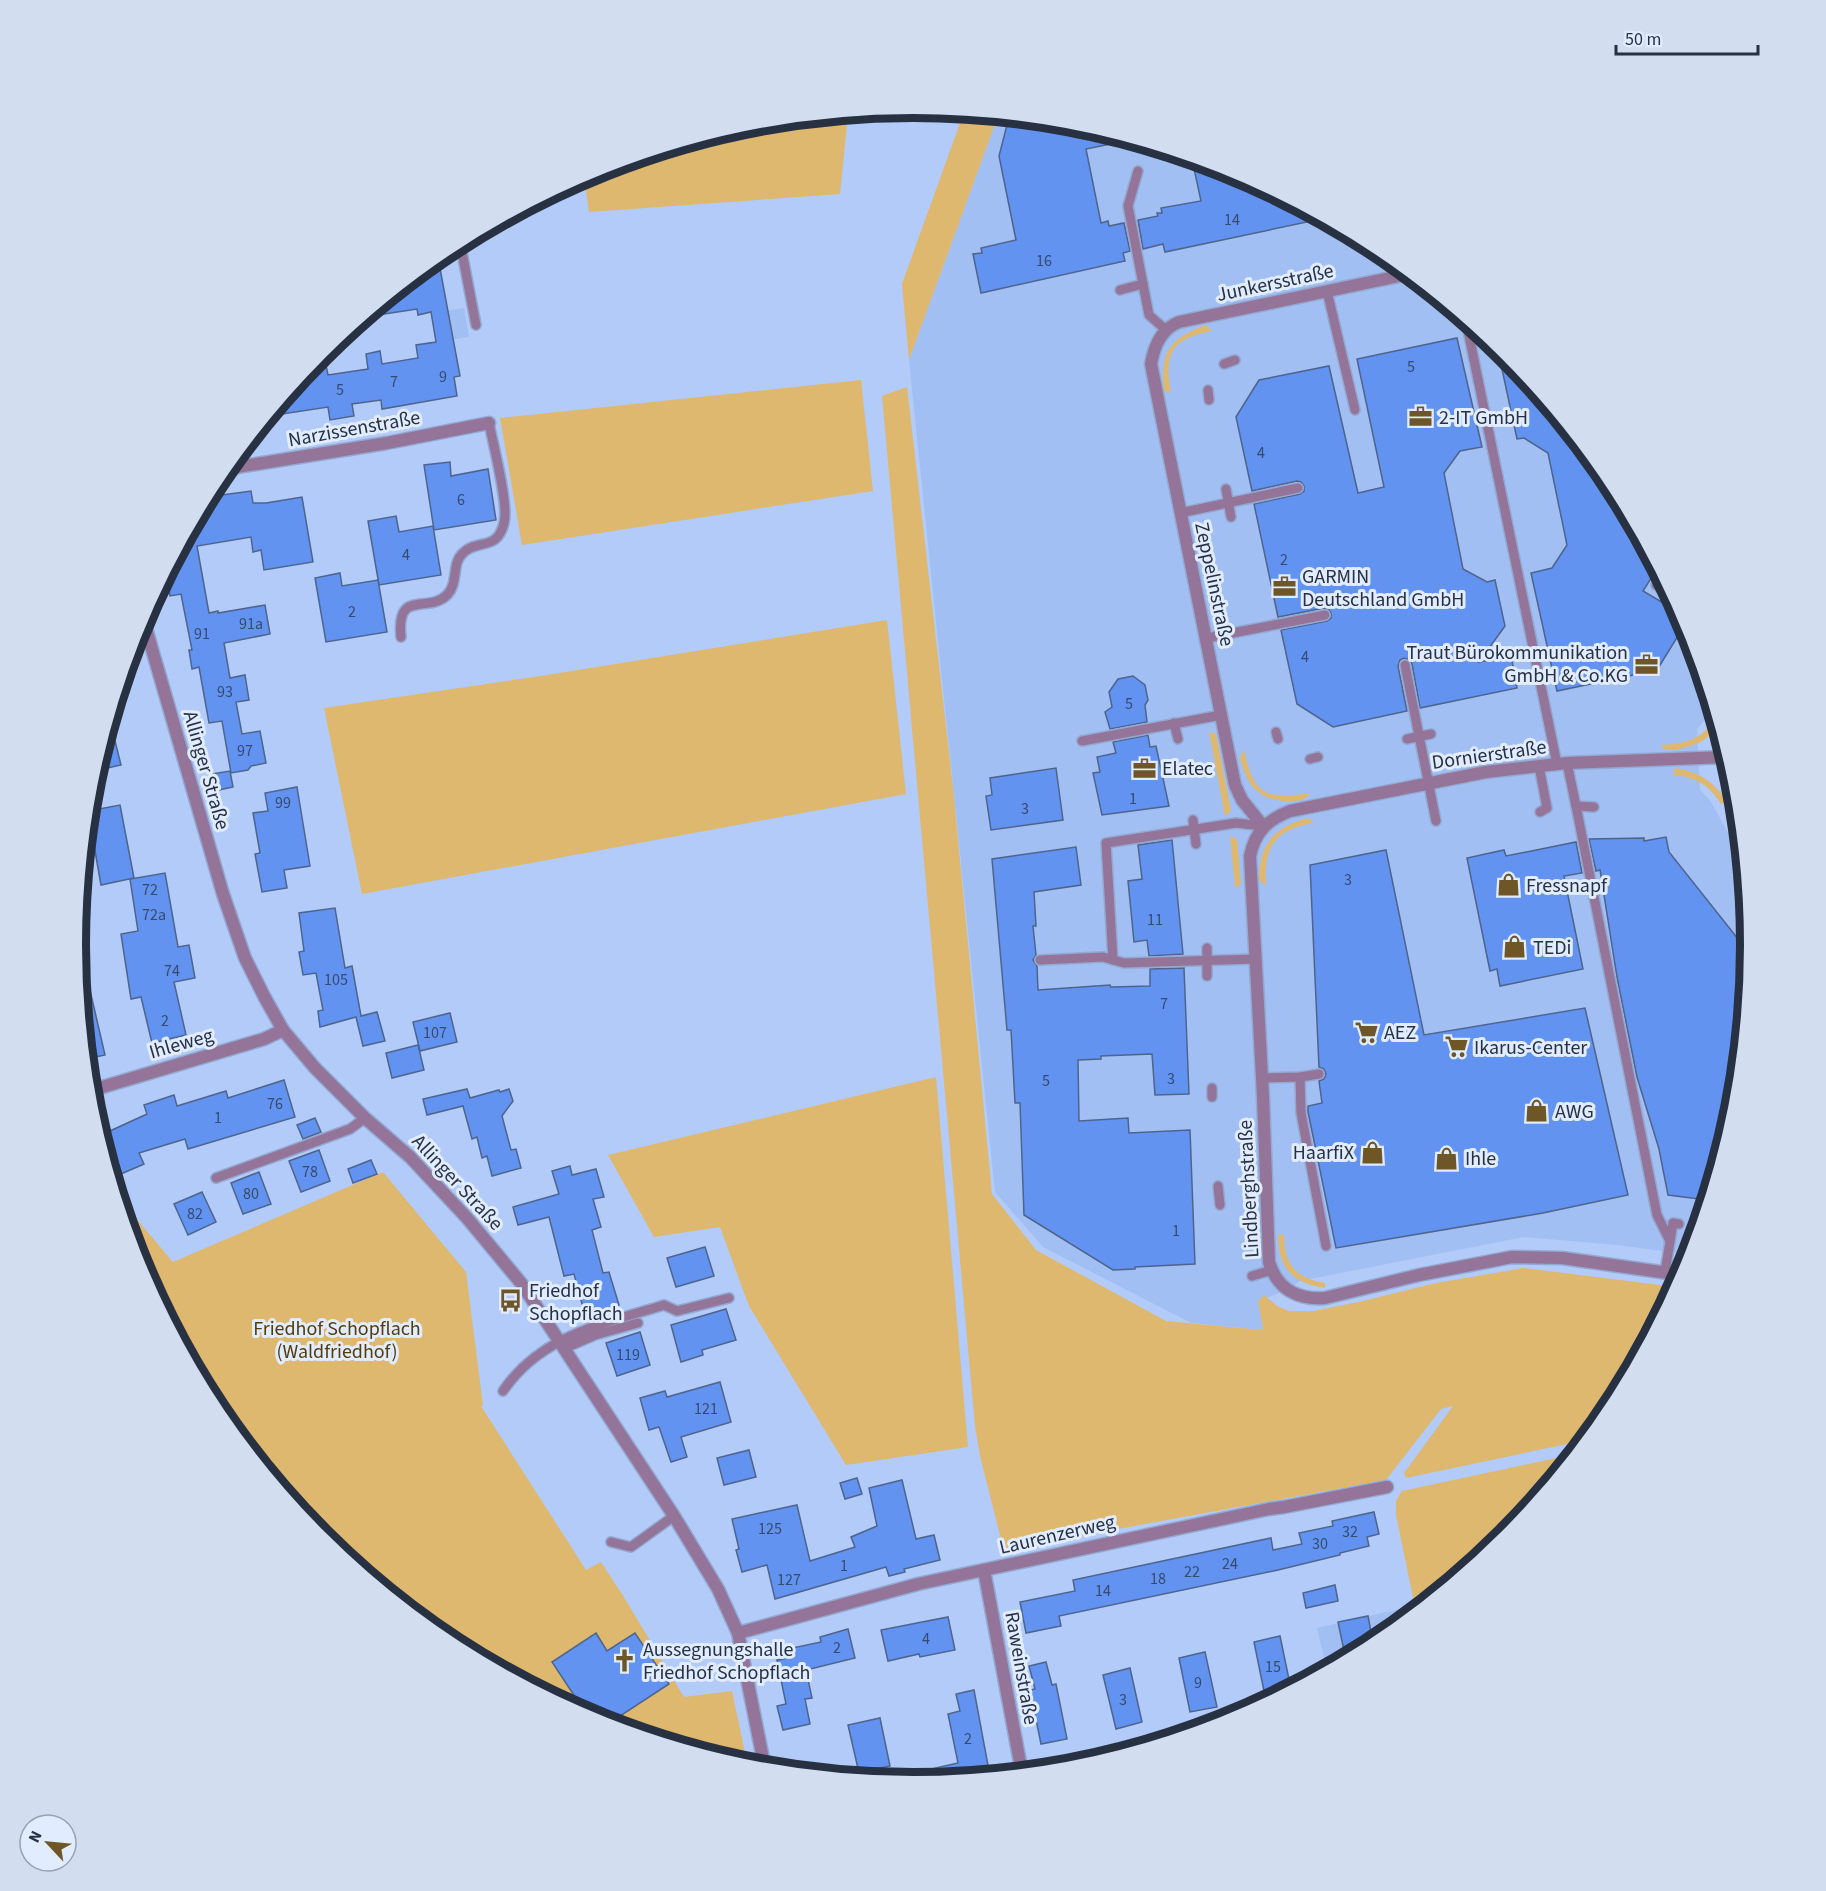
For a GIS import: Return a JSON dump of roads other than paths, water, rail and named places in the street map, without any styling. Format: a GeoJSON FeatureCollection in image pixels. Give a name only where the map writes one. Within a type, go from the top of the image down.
{"type":"FeatureCollection","features":[{"type":"Feature","properties":{"kind":"street","name":"Junkersstraße"},"geometry":{"type":"LineString","coordinates":[[1166,330],[1179,322],[1399,276]]}},
{"type":"Feature","properties":{"kind":"street","name":"Zeppelinstraße"},"geometry":{"type":"LineString","coordinates":[[1166,330],[1157,342],[1151,364],[1180,513],[1235,785],[1242,800],[1263,826]]}},
{"type":"Feature","properties":{"kind":"street","name":"Narzissenstraße"},"geometry":{"type":"LineString","coordinates":[[239,467],[489,423]]}},
{"type":"Feature","properties":{"kind":"street","name":"Allinger Straße"},"geometry":{"type":"LineString","coordinates":[[147,632],[223,894],[245,958],[283,1030],[315,1068],[365,1118],[410,1157],[467,1218],[521,1283],[563,1344],[675,1516],[717,1589],[738,1633],[763,1759]]}},
{"type":"Feature","properties":{"kind":"street","name":"Dornierstraße"},"geometry":{"type":"LineString","coordinates":[[1263,826],[1275,817],[1290,811],[1486,772],[1562,763],[1718,757]]}},
{"type":"Feature","properties":{"kind":"street","name":"Lindberghstraße"},"geometry":{"type":"LineString","coordinates":[[1263,826],[1256,835],[1250,856],[1269,1262],[1286,1290],[1299,1296],[1325,1299],[1419,1275],[1512,1257],[1562,1258],[1673,1273]]}},
{"type":"Feature","properties":{"kind":"street","name":"Ihleweg"},"geometry":{"type":"LineString","coordinates":[[98,1088],[264,1039],[283,1030]]}},
{"type":"Feature","properties":{"kind":"street","name":"Laurenzerweg"},"geometry":{"type":"LineString","coordinates":[[738,1633],[918,1584],[1130,1537],[1387,1487]]}},
{"type":"Feature","properties":{"kind":"street","name":"Raweinstraße"},"geometry":{"type":"LineString","coordinates":[[984,1570],[1021,1766]]}},
{"type":"Feature","properties":{"kind":"lane"},"geometry":{"type":"LineString","coordinates":[[1138,171],[1128,206],[1149,315],[1166,330]]}},
{"type":"Feature","properties":{"kind":"lane"},"geometry":{"type":"LineString","coordinates":[[462,252],[477,325]]}},
{"type":"Feature","properties":{"kind":"lane"},"geometry":{"type":"LineString","coordinates":[[1120,290],[1143,284]]}},
{"type":"Feature","properties":{"kind":"lane"},"geometry":{"type":"LineString","coordinates":[[1327,291],[1343,337],[1355,410]]}},
{"type":"Feature","properties":{"kind":"lane"},"geometry":{"type":"LineString","coordinates":[[1470,333],[1562,763],[1576,807],[1657,1215],[1670,1241]]}},
{"type":"Feature","properties":{"kind":"lane"},"geometry":{"type":"LineString","coordinates":[[1224,364],[1235,360]]}},
{"type":"Feature","properties":{"kind":"lane"},"geometry":{"type":"LineString","coordinates":[[401,637],[400,623],[409,607],[444,597],[452,587],[455,566],[460,556],[470,548],[493,542],[503,528],[506,511],[489,423]]}},
{"type":"Feature","properties":{"kind":"lane"},"geometry":{"type":"LineString","coordinates":[[1180,513],[1298,488]]}},
{"type":"Feature","properties":{"kind":"lane"},"geometry":{"type":"LineString","coordinates":[[1226,489],[1231,517]]}},
{"type":"Feature","properties":{"kind":"lane"},"geometry":{"type":"LineString","coordinates":[[1207,638],[1325,615]]}},
{"type":"Feature","properties":{"kind":"lane"},"geometry":{"type":"LineString","coordinates":[[1405,665],[1436,821]]}},
{"type":"Feature","properties":{"kind":"lane"},"geometry":{"type":"LineString","coordinates":[[1082,741],[1221,715]]}},
{"type":"Feature","properties":{"kind":"lane"},"geometry":{"type":"LineString","coordinates":[[1174,723],[1178,740]]}},
{"type":"Feature","properties":{"kind":"lane"},"geometry":{"type":"LineString","coordinates":[[1407,739],[1431,734]]}},
{"type":"Feature","properties":{"kind":"lane"},"geometry":{"type":"LineString","coordinates":[[1539,766],[1547,808],[1540,812]]}},
{"type":"Feature","properties":{"kind":"lane"},"geometry":{"type":"LineString","coordinates":[[1576,807],[1594,807]]}},
{"type":"Feature","properties":{"kind":"lane"},"geometry":{"type":"LineString","coordinates":[[1193,820],[1196,844]]}},
{"type":"Feature","properties":{"kind":"lane"},"geometry":{"type":"LineString","coordinates":[[1113,960],[1106,843],[1236,823],[1263,826]]}},
{"type":"Feature","properties":{"kind":"lane"},"geometry":{"type":"LineString","coordinates":[[1207,948],[1207,976]]}},
{"type":"Feature","properties":{"kind":"lane"},"geometry":{"type":"LineString","coordinates":[[1040,960],[1103,957],[1124,963],[1256,958]]}},
{"type":"Feature","properties":{"kind":"lane"},"geometry":{"type":"LineString","coordinates":[[1262,1078],[1319,1074]]}},
{"type":"Feature","properties":{"kind":"lane"},"geometry":{"type":"LineString","coordinates":[[1300,1077],[1301,1113],[1326,1246]]}},
{"type":"Feature","properties":{"kind":"lane"},"geometry":{"type":"LineString","coordinates":[[216,1178],[350,1129],[365,1118]]}},
{"type":"Feature","properties":{"kind":"lane"},"geometry":{"type":"LineString","coordinates":[[1218,1186],[1220,1205]]}},
{"type":"Feature","properties":{"kind":"lane"},"geometry":{"type":"LineString","coordinates":[[1665,1272],[1673,1224],[1679,1224]]}},
{"type":"Feature","properties":{"kind":"lane"},"geometry":{"type":"LineString","coordinates":[[1252,1276],[1272,1270]]}},
{"type":"Feature","properties":{"kind":"lane"},"geometry":{"type":"LineString","coordinates":[[563,1344],[574,1332],[664,1305],[676,1311],[729,1298]]}},
{"type":"Feature","properties":{"kind":"lane"},"geometry":{"type":"LineString","coordinates":[[502,1391],[511,1378],[530,1360],[563,1344],[638,1323]]}},
{"type":"Feature","properties":{"kind":"lane"},"geometry":{"type":"LineString","coordinates":[[611,1542],[631,1547],[675,1516]]}},
{"type":"Feature","properties":{"kind":"place","name":"2-IT GmbH"},"geometry":{"type":"Point","coordinates":[1421,417]}},
{"type":"Feature","properties":{"kind":"place","name":"GARMIN Deutschland GmbH"},"geometry":{"type":"Point","coordinates":[1284,587]}},
{"type":"Feature","properties":{"kind":"place","name":"Traut Bürokommunikation GmbH & Co.KG"},"geometry":{"type":"Point","coordinates":[1646,664]}},
{"type":"Feature","properties":{"kind":"place","name":"Elatec"},"geometry":{"type":"Point","coordinates":[1144,768]}},
{"type":"Feature","properties":{"kind":"place","name":"Fressnapf"},"geometry":{"type":"Point","coordinates":[1508,885]}},
{"type":"Feature","properties":{"kind":"place","name":"TEDi"},"geometry":{"type":"Point","coordinates":[1515,947]}},
{"type":"Feature","properties":{"kind":"place","name":"AEZ"},"geometry":{"type":"Point","coordinates":[1366,1032]}},
{"type":"Feature","properties":{"kind":"place","name":"Ikarus-Center"},"geometry":{"type":"Point","coordinates":[1456,1047]}},
{"type":"Feature","properties":{"kind":"place","name":"AWG"},"geometry":{"type":"Point","coordinates":[1537,1111]}},
{"type":"Feature","properties":{"kind":"place","name":"HaarfiX"},"geometry":{"type":"Point","coordinates":[1372,1152]}},
{"type":"Feature","properties":{"kind":"place","name":"Ihle"},"geometry":{"type":"Point","coordinates":[1447,1158]}},
{"type":"Feature","properties":{"kind":"place","name":"Friedhof Schopflach"},"geometry":{"type":"Point","coordinates":[511,1301]}},
{"type":"Feature","properties":{"kind":"place","name":"Aussegnungshalle Friedhof Schopflach"},"geometry":{"type":"Point","coordinates":[625,1661]}},
{"type":"Feature","properties":{"kind":"park label","name":"Friedhof Schopflach (Waldfriedhof)"},"geometry":{"type":"Point","coordinates":[337,1340]}}]}
